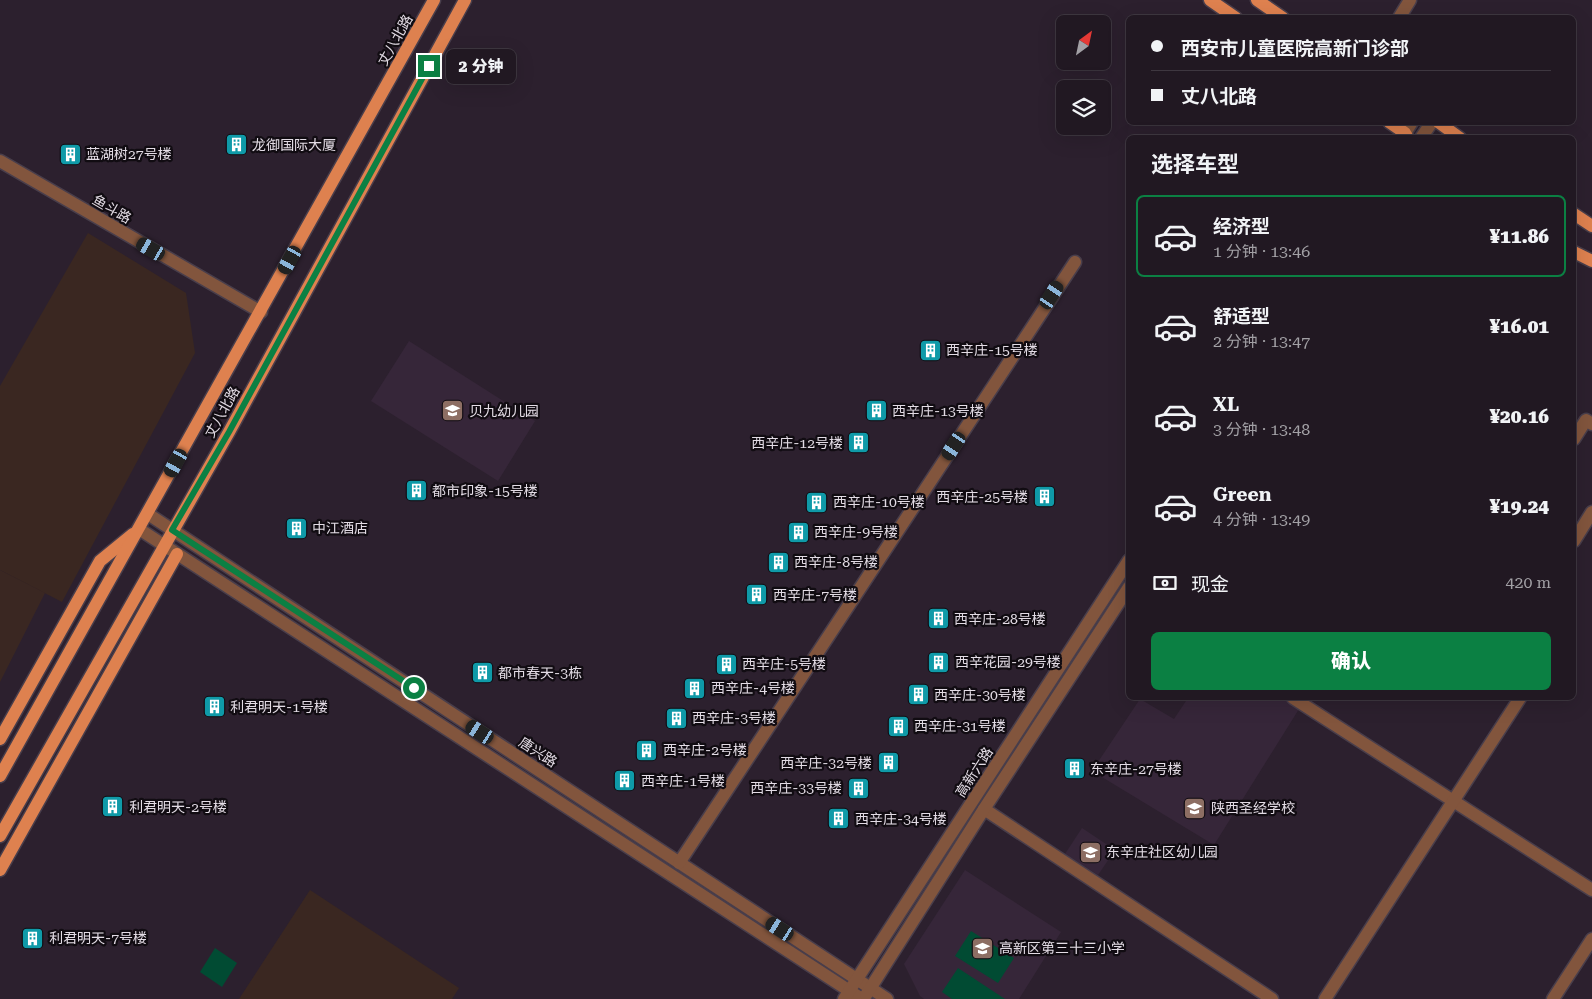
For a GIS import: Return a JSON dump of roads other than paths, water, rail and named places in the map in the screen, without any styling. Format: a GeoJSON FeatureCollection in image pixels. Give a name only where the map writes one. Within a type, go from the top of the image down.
{"type":"FeatureCollection","features":[{"type":"Feature","properties":{"kind":"main road","name":"丈八北路"},"geometry":{"type":"LineString","coordinates":[[0,776],[434,0]]}},
{"type":"Feature","properties":{"kind":"main road","name":"丈八北路"},"geometry":{"type":"LineString","coordinates":[[0,836],[234,423],[465,0]]}},
{"type":"Feature","properties":{"kind":"main road"},"geometry":{"type":"LineString","coordinates":[[1210,0],[1232,15]]}},
{"type":"Feature","properties":{"kind":"main road"},"geometry":{"type":"LineString","coordinates":[[1257,0],[1279,15]]}},
{"type":"Feature","properties":{"kind":"main road"},"geometry":{"type":"LineString","coordinates":[[1394,125],[1407,133]]}},
{"type":"Feature","properties":{"kind":"main road"},"geometry":{"type":"LineString","coordinates":[[1442,125],[1456,135]]}},
{"type":"Feature","properties":{"kind":"main road"},"geometry":{"type":"LineString","coordinates":[[1576,215],[1592,226]]}},
{"type":"Feature","properties":{"kind":"main road"},"geometry":{"type":"LineString","coordinates":[[1576,253],[1592,261]]}},
{"type":"Feature","properties":{"kind":"main road"},"geometry":{"type":"LineString","coordinates":[[0,739],[100,561],[139,529]]}},
{"type":"Feature","properties":{"kind":"main road"},"geometry":{"type":"LineString","coordinates":[[0,870],[177,554]]}},
{"type":"Feature","properties":{"kind":"street"},"geometry":{"type":"LineString","coordinates":[[1401,15],[1410,0]]}},
{"type":"Feature","properties":{"kind":"street","name":"鱼斗路"},"geometry":{"type":"LineString","coordinates":[[0,161],[261,312]]}},
{"type":"Feature","properties":{"kind":"street"},"geometry":{"type":"LineString","coordinates":[[679,863],[1074,262]]}},
{"type":"Feature","properties":{"kind":"street"},"geometry":{"type":"LineString","coordinates":[[1576,435],[1586,420],[1592,424]]}},
{"type":"Feature","properties":{"kind":"street"},"geometry":{"type":"LineString","coordinates":[[1576,538],[1592,512]]}},
{"type":"Feature","properties":{"kind":"street","name":"唐兴路"},"geometry":{"type":"LineString","coordinates":[[148,514],[857,980],[865,995]]}},
{"type":"Feature","properties":{"kind":"street","name":"唐兴路"},"geometry":{"type":"LineString","coordinates":[[139,529],[846,995],[865,995],[887,999]]}},
{"type":"Feature","properties":{"kind":"street","name":"高新六路"},"geometry":{"type":"LineString","coordinates":[[846,995],[1126,565]]}},
{"type":"Feature","properties":{"kind":"street","name":"高新六路"},"geometry":{"type":"LineString","coordinates":[[865,995],[1126,592]]}},
{"type":"Feature","properties":{"kind":"street"},"geometry":{"type":"LineString","coordinates":[[1298,700],[1592,890]]}},
{"type":"Feature","properties":{"kind":"street"},"geometry":{"type":"LineString","coordinates":[[1325,999],[1519,700]]}},
{"type":"Feature","properties":{"kind":"street"},"geometry":{"type":"LineString","coordinates":[[984,809],[1272,999]]}},
{"type":"Feature","properties":{"kind":"street"},"geometry":{"type":"LineString","coordinates":[[1553,999],[1592,939]]}},
{"type":"Feature","properties":{"kind":"place","name":"龙御国际大厦"},"geometry":{"type":"Point","coordinates":[236,145]}},
{"type":"Feature","properties":{"kind":"place","name":"蓝湖树27号楼"},"geometry":{"type":"Point","coordinates":[70,154]}},
{"type":"Feature","properties":{"kind":"place","name":"西辛庄-15号楼"},"geometry":{"type":"Point","coordinates":[930,350]}},
{"type":"Feature","properties":{"kind":"place","name":"贝九幼儿园"},"geometry":{"type":"Point","coordinates":[453,411]}},
{"type":"Feature","properties":{"kind":"place","name":"西辛庄-13号楼"},"geometry":{"type":"Point","coordinates":[876,411]}},
{"type":"Feature","properties":{"kind":"place","name":"西辛庄-12号楼"},"geometry":{"type":"Point","coordinates":[859,443]}},
{"type":"Feature","properties":{"kind":"place","name":"都市印象-15号楼"},"geometry":{"type":"Point","coordinates":[416,491]}},
{"type":"Feature","properties":{"kind":"place","name":"西辛庄-25号楼"},"geometry":{"type":"Point","coordinates":[1044,497]}},
{"type":"Feature","properties":{"kind":"place","name":"西辛庄-10号楼"},"geometry":{"type":"Point","coordinates":[817,502]}},
{"type":"Feature","properties":{"kind":"place","name":"中江酒店"},"geometry":{"type":"Point","coordinates":[296,528]}},
{"type":"Feature","properties":{"kind":"place","name":"西辛庄-9号楼"},"geometry":{"type":"Point","coordinates":[798,532]}},
{"type":"Feature","properties":{"kind":"place","name":"西辛庄-8号楼"},"geometry":{"type":"Point","coordinates":[778,562]}},
{"type":"Feature","properties":{"kind":"place","name":"西辛庄-7号楼"},"geometry":{"type":"Point","coordinates":[757,595]}},
{"type":"Feature","properties":{"kind":"place","name":"西辛庄-28号楼"},"geometry":{"type":"Point","coordinates":[938,619]}},
{"type":"Feature","properties":{"kind":"place","name":"西辛花园-29号楼"},"geometry":{"type":"Point","coordinates":[939,662]}},
{"type":"Feature","properties":{"kind":"place","name":"西辛庄-5号楼"},"geometry":{"type":"Point","coordinates":[726,664]}},
{"type":"Feature","properties":{"kind":"place","name":"都市春天-3栋"},"geometry":{"type":"Point","coordinates":[482,673]}},
{"type":"Feature","properties":{"kind":"place","name":"西辛庄-4号楼"},"geometry":{"type":"Point","coordinates":[695,688]}},
{"type":"Feature","properties":{"kind":"place","name":"西辛庄-30号楼"},"geometry":{"type":"Point","coordinates":[918,695]}},
{"type":"Feature","properties":{"kind":"place","name":"利君明天-1号楼"},"geometry":{"type":"Point","coordinates":[214,707]}},
{"type":"Feature","properties":{"kind":"place","name":"西辛庄-3号楼"},"geometry":{"type":"Point","coordinates":[676,718]}},
{"type":"Feature","properties":{"kind":"place","name":"西辛庄-31号楼"},"geometry":{"type":"Point","coordinates":[898,726]}},
{"type":"Feature","properties":{"kind":"place","name":"西辛庄-2号楼"},"geometry":{"type":"Point","coordinates":[647,750]}},
{"type":"Feature","properties":{"kind":"place","name":"西辛庄-32号楼"},"geometry":{"type":"Point","coordinates":[888,763]}},
{"type":"Feature","properties":{"kind":"place","name":"东辛庄-27号楼"},"geometry":{"type":"Point","coordinates":[1074,769]}},
{"type":"Feature","properties":{"kind":"place","name":"西辛庄-1号楼"},"geometry":{"type":"Point","coordinates":[625,781]}},
{"type":"Feature","properties":{"kind":"place","name":"西辛庄-33号楼"},"geometry":{"type":"Point","coordinates":[858,788]}},
{"type":"Feature","properties":{"kind":"place","name":"利君明天-2号楼"},"geometry":{"type":"Point","coordinates":[113,807]}},
{"type":"Feature","properties":{"kind":"place","name":"陕西圣经学校"},"geometry":{"type":"Point","coordinates":[1195,808]}},
{"type":"Feature","properties":{"kind":"place","name":"西辛庄-34号楼"},"geometry":{"type":"Point","coordinates":[839,819]}},
{"type":"Feature","properties":{"kind":"place","name":"东辛庄社区幼儿园"},"geometry":{"type":"Point","coordinates":[1090,852]}},
{"type":"Feature","properties":{"kind":"place","name":"利君明天-7号楼"},"geometry":{"type":"Point","coordinates":[33,938]}},
{"type":"Feature","properties":{"kind":"place","name":"高新区第三十三小学"},"geometry":{"type":"Point","coordinates":[983,948]}}]}
